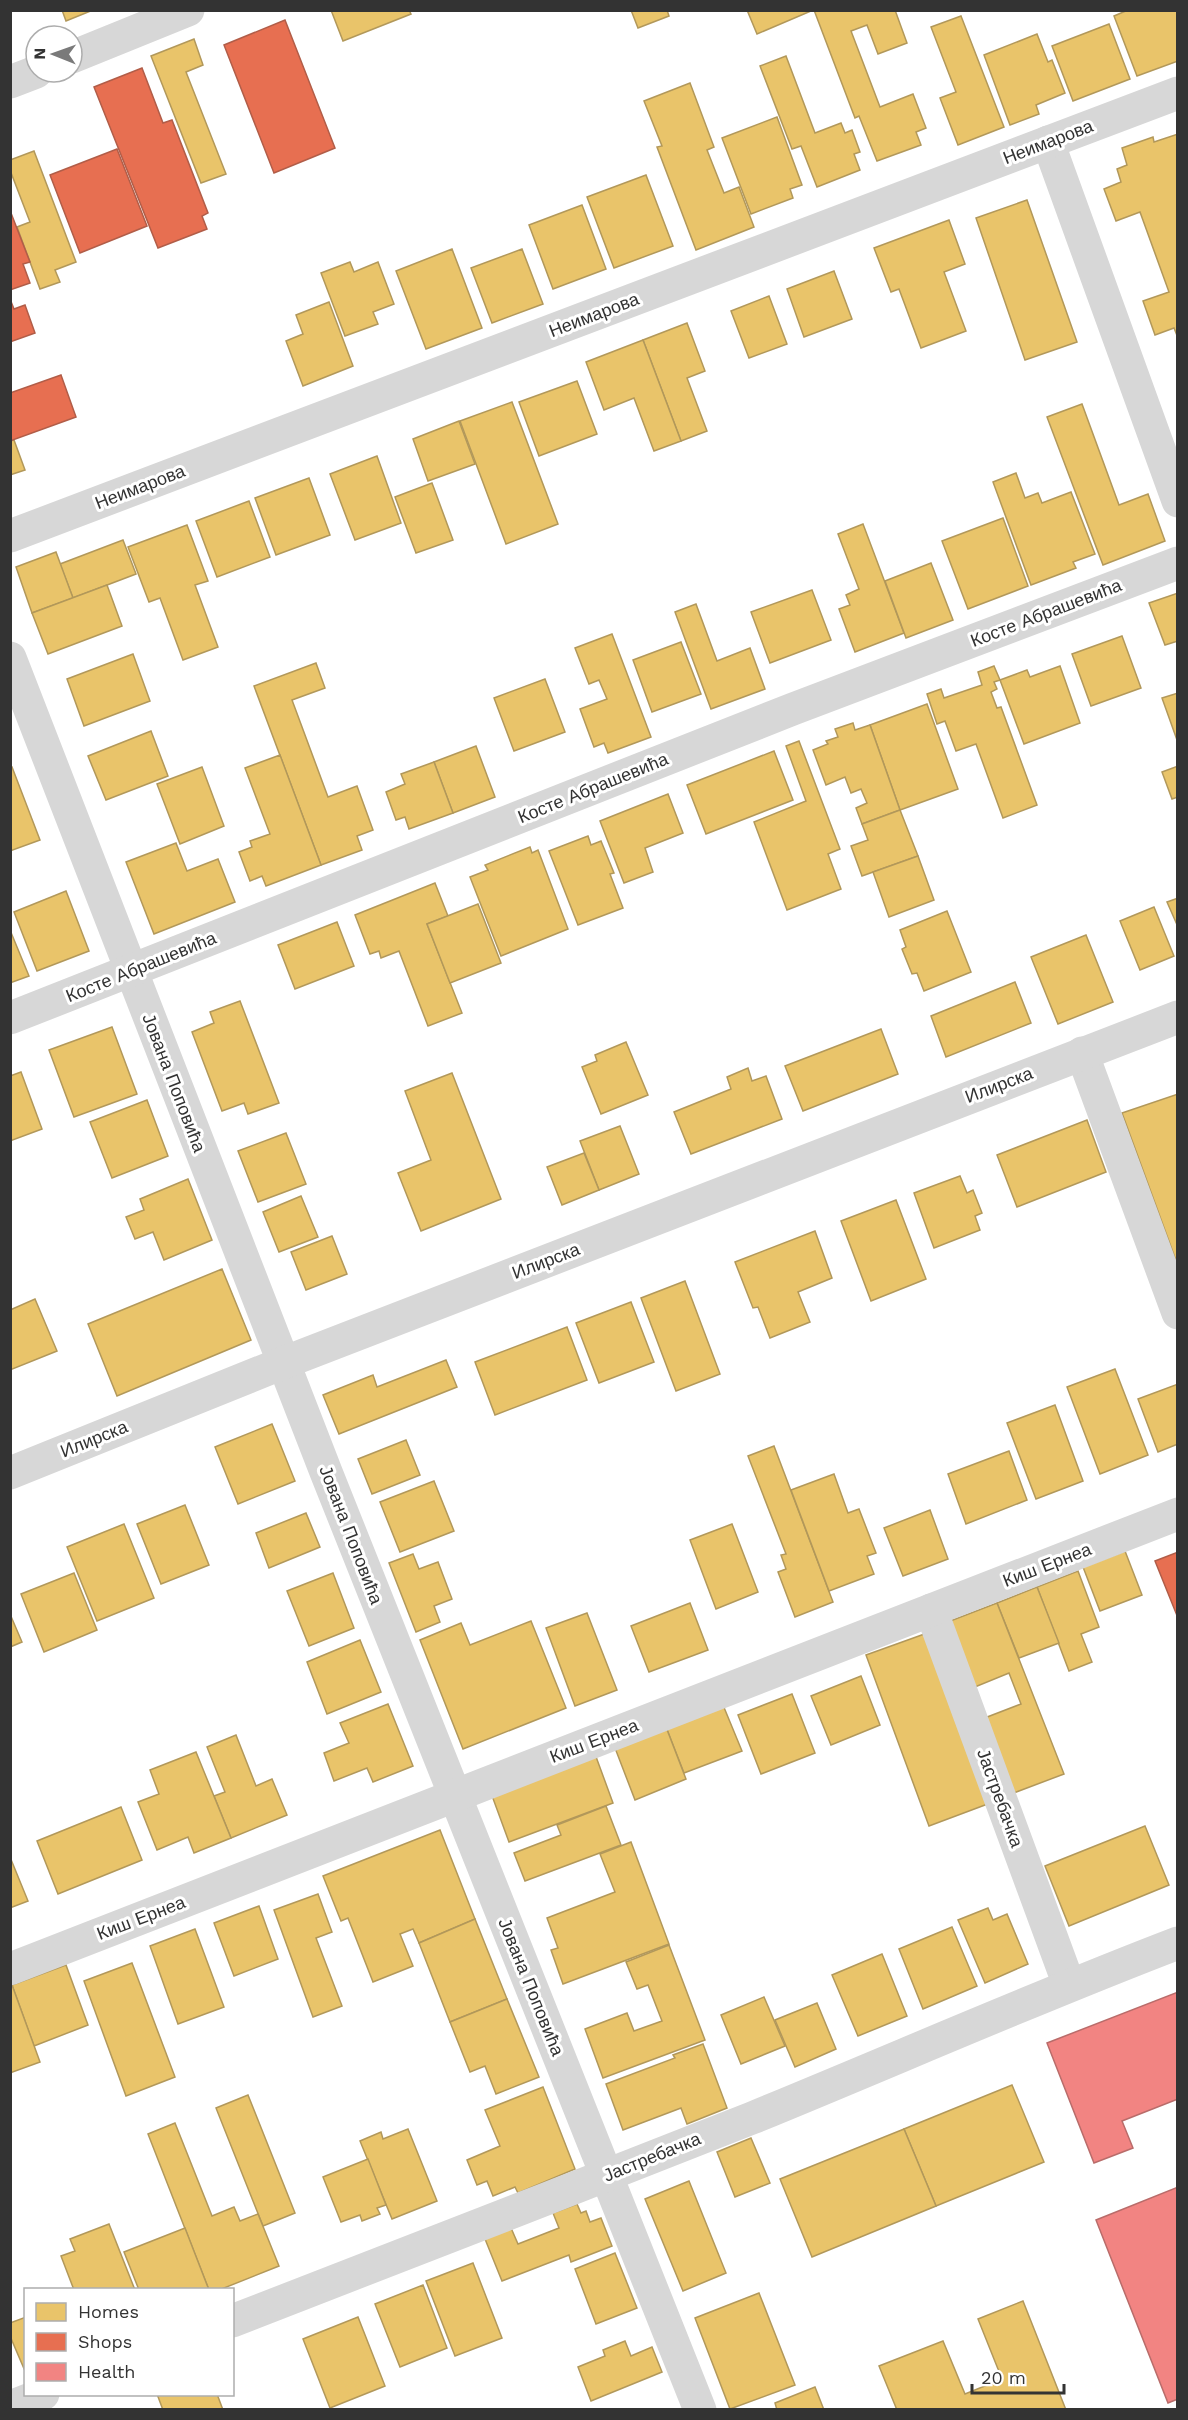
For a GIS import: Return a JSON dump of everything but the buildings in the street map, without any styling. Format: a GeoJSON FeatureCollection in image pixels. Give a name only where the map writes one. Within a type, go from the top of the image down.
{"type":"FeatureCollection","features":[{"type":"Feature","properties":{"kind":"street"},"geometry":{"type":"LineString","coordinates":[[84,52],[188,10]]}},
{"type":"Feature","properties":{"kind":"street","name":"Неимарова"},"geometry":{"type":"LineString","coordinates":[[10,536],[1178,93]]}},
{"type":"Feature","properties":{"kind":"street"},"geometry":{"type":"LineString","coordinates":[[1048,142],[1178,501]]}},
{"type":"Feature","properties":{"kind":"street","name":"Косте Абрашевића"},"geometry":{"type":"LineString","coordinates":[[10,1018],[793,710],[1178,563]]}},
{"type":"Feature","properties":{"kind":"street","name":"Јована Поповића"},"geometry":{"type":"LineString","coordinates":[[10,658],[453,1796],[699,2409]]}},
{"type":"Feature","properties":{"kind":"street","name":"Илирска"},"geometry":{"type":"LineString","coordinates":[[10,1473],[283,1363],[1178,1017]]}},
{"type":"Feature","properties":{"kind":"street"},"geometry":{"type":"LineString","coordinates":[[1082,1053],[1178,1313]]}},
{"type":"Feature","properties":{"kind":"street","name":"Киш Ернеа"},"geometry":{"type":"LineString","coordinates":[[10,1969],[1178,1514]]}},
{"type":"Feature","properties":{"kind":"street","name":"Јастребачка"},"geometry":{"type":"LineString","coordinates":[[931,1610],[1069,1985]]}},
{"type":"Feature","properties":{"kind":"street","name":"Јастребачка"},"geometry":{"type":"LineString","coordinates":[[234,2320],[607,2175],[1013,2010],[1069,1985],[1178,1943]]}},
{"type":"Feature","properties":{"kind":"street"},"geometry":{"type":"LineString","coordinates":[[10,2407],[38,2396]]}}]}
